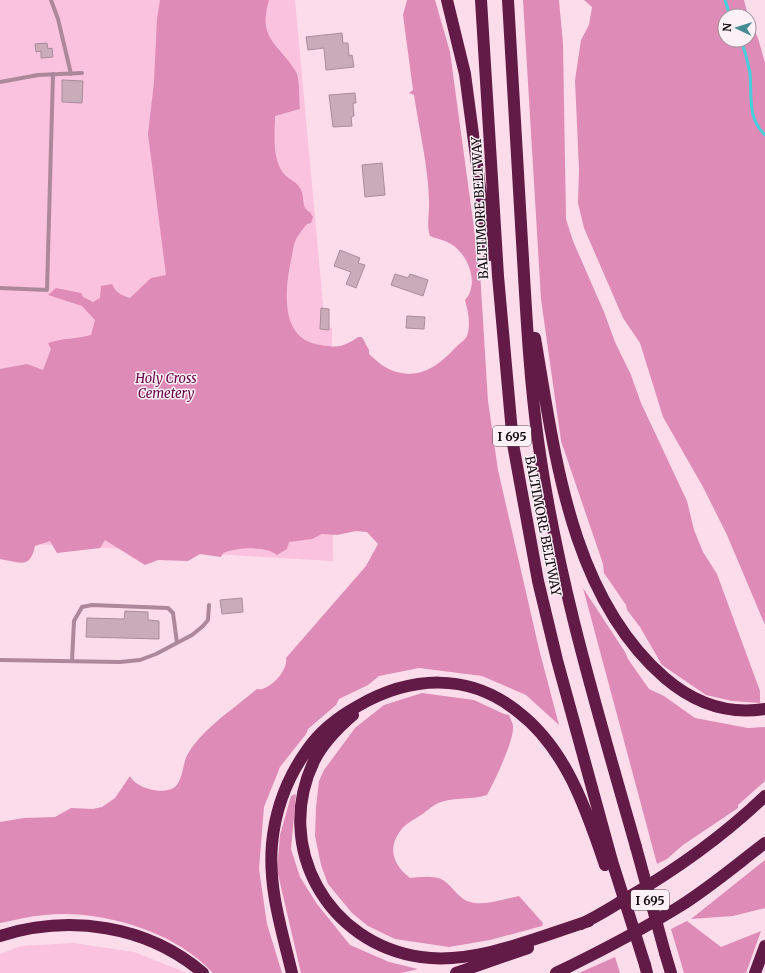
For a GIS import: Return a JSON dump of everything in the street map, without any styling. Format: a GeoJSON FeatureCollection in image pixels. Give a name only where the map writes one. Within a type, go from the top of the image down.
{"type":"FeatureCollection","features":[{"type":"Feature","properties":{"kind":"highway"},"geometry":{"type":"LineString","coordinates":[[447,0],[465,74],[503,348]]}},
{"type":"Feature","properties":{"kind":"highway","name":"BALTIMORE BELTWAY"},"geometry":{"type":"LineString","coordinates":[[481,0],[503,348],[513,444],[538,582],[557,660],[609,863],[643,970]]}},
{"type":"Feature","properties":{"kind":"highway","name":"BALTIMORE BELTWAY"},"geometry":{"type":"LineString","coordinates":[[508,0],[530,371],[538,439],[548,500],[563,575],[582,653],[670,973]]}},
{"type":"Feature","properties":{"kind":"highway"},"geometry":{"type":"LineString","coordinates":[[524,273],[548,423],[563,487],[588,564],[611,614],[638,651],[654,668],[674,686],[693,698],[726,709],[742,711],[765,709]]}},
{"type":"Feature","properties":{"kind":"highway"},"geometry":{"type":"LineString","coordinates":[[292,973],[278,914],[271,865],[274,826],[280,805],[296,766],[321,733],[337,718],[372,698],[408,685],[446,683],[480,690],[501,700],[534,725],[564,764],[575,785],[609,863]]}},
{"type":"Feature","properties":{"kind":"highway"},"geometry":{"type":"LineString","coordinates":[[372,698],[342,724],[326,743],[315,760],[302,800],[302,843],[308,865],[316,886],[328,905],[342,920],[358,934],[400,953],[422,958],[448,958],[496,950],[589,921]]}},
{"type":"Feature","properties":{"kind":"highway"},"geometry":{"type":"LineString","coordinates":[[456,973],[486,964],[533,946],[589,921],[653,883],[694,856],[741,818],[765,796]]}},
{"type":"Feature","properties":{"kind":"highway"},"geometry":{"type":"LineString","coordinates":[[556,973],[602,950],[677,908],[718,880],[765,843]]}},
{"type":"Feature","properties":{"kind":"highway"},"geometry":{"type":"LineString","coordinates":[[0,936],[33,927],[55,925],[105,927],[153,942],[174,953],[203,973]]}},
{"type":"Feature","properties":{"kind":"highway"},"geometry":{"type":"LineString","coordinates":[[755,973],[765,946]]}},
{"type":"Feature","properties":{"kind":"lane"},"geometry":{"type":"LineString","coordinates":[[51,0],[58,19],[71,74]]}},
{"type":"Feature","properties":{"kind":"lane"},"geometry":{"type":"LineString","coordinates":[[0,82],[22,77],[82,73]]}},
{"type":"Feature","properties":{"kind":"lane"},"geometry":{"type":"LineString","coordinates":[[0,288],[47,290],[53,74]]}},
{"type":"Feature","properties":{"kind":"lane"},"geometry":{"type":"LineString","coordinates":[[72,661],[74,621],[82,607],[92,605],[168,608],[173,613],[177,643]]}},
{"type":"Feature","properties":{"kind":"lane"},"geometry":{"type":"LineString","coordinates":[[0,660],[120,662],[140,660],[156,654],[177,643],[203,626],[208,620],[209,605]]}},
{"type":"Feature","properties":{"kind":"green space","name":"Holy Cross Cemetery"},"geometry":{"type":"Polygon","coordinates":[[[0,0],[295,0],[325,326],[332,328],[333,561],[0,542],[0,0]]]}},
{"type":"Feature","properties":{"kind":"green space"},"geometry":{"type":"Polygon","coordinates":[[[160,0],[269,0],[266,13],[268,33],[296,72],[299,84],[300,109],[275,116],[276,155],[281,170],[300,188],[305,208],[313,217],[311,223],[307,224],[295,241],[287,285],[288,312],[291,324],[298,334],[307,341],[321,345],[341,346],[358,337],[362,337],[369,350],[369,354],[385,367],[393,371],[406,374],[422,372],[444,359],[465,339],[469,327],[465,300],[472,286],[472,278],[467,262],[457,249],[449,243],[430,236],[428,227],[429,205],[425,160],[414,95],[409,93],[413,90],[403,15],[407,0],[435,0],[450,52],[480,272],[488,401],[498,470],[539,649],[559,725],[526,695],[482,676],[419,668],[379,676],[368,685],[339,699],[336,705],[308,729],[306,734],[280,767],[264,807],[259,869],[267,924],[282,973],[213,973],[197,958],[178,945],[135,926],[112,920],[66,914],[34,916],[0,923],[0,822],[24,818],[55,817],[71,808],[93,809],[102,807],[115,798],[130,776],[133,781],[152,790],[159,791],[171,789],[176,786],[179,782],[185,760],[189,752],[203,734],[257,689],[267,687],[277,679],[284,668],[286,658],[366,566],[378,544],[367,532],[356,531],[337,535],[322,534],[312,539],[289,542],[287,549],[277,555],[265,550],[251,548],[223,553],[221,557],[200,554],[188,561],[158,560],[145,565],[105,540],[100,548],[57,553],[50,541],[35,546],[30,559],[23,563],[0,559],[0,369],[27,364],[43,370],[51,349],[48,343],[91,335],[95,320],[82,306],[48,295],[56,288],[81,293],[83,297],[93,302],[100,298],[101,286],[112,284],[115,290],[130,298],[151,278],[166,275],[148,134],[154,82],[157,19],[160,0]]]}},
{"type":"Feature","properties":{"kind":"green space"},"geometry":{"type":"Polygon","coordinates":[[[523,0],[559,0],[563,44],[566,219],[573,241],[604,312],[615,342],[631,375],[641,403],[687,501],[694,530],[703,552],[717,574],[760,691],[760,703],[732,701],[706,695],[662,665],[640,627],[627,610],[626,605],[604,573],[603,564],[561,441],[541,299],[523,0]]]}},
{"type":"Feature","properties":{"kind":"green space"},"geometry":{"type":"Polygon","coordinates":[[[584,0],[744,0],[746,8],[717,8],[717,48],[757,48],[757,36],[765,63],[765,625],[727,535],[703,487],[663,417],[640,343],[623,318],[584,228],[578,203],[579,170],[575,80],[581,40],[589,25],[592,7],[584,0]]]}},
{"type":"Feature","properties":{"kind":"green space"},"geometry":{"type":"Polygon","coordinates":[[[583,588],[649,689],[664,696],[695,718],[748,728],[765,727],[765,781],[738,805],[738,808],[683,845],[667,859],[657,864],[583,588]]]}},
{"type":"Feature","properties":{"kind":"green space"},"geometry":{"type":"Polygon","coordinates":[[[422,693],[474,700],[509,715],[513,725],[512,733],[503,761],[487,795],[438,803],[401,830],[394,843],[393,850],[399,868],[410,878],[440,878],[462,898],[470,902],[488,903],[519,896],[543,923],[542,926],[490,940],[449,947],[395,939],[368,926],[352,913],[328,884],[321,865],[315,836],[319,781],[324,770],[355,728],[384,705],[422,693]]]}},
{"type":"Feature","properties":{"kind":"green space"},"geometry":{"type":"Polygon","coordinates":[[[296,794],[291,849],[300,877],[317,904],[350,945],[389,962],[418,969],[401,973],[301,973],[277,870],[280,835],[291,796],[296,794]]]}},
{"type":"Feature","properties":{"kind":"green space"},"geometry":{"type":"Polygon","coordinates":[[[765,860],[765,908],[733,916],[691,919],[765,860]]]}},
{"type":"Feature","properties":{"kind":"green space"},"geometry":{"type":"Polygon","coordinates":[[[687,921],[721,947],[761,931],[746,973],[684,973],[671,929],[687,921]]]}},
{"type":"Feature","properties":{"kind":"green space"},"geometry":{"type":"Polygon","coordinates":[[[73,943],[134,952],[187,973],[0,973],[0,954],[21,946],[73,943]]]}},
{"type":"Feature","properties":{"kind":"green space"},"geometry":{"type":"Polygon","coordinates":[[[615,957],[620,973],[579,973],[615,957]]]}},
{"type":"Feature","properties":{"kind":"building"},"geometry":{"type":"Polygon","coordinates":[[[342,33],[343,43],[348,43],[349,56],[352,55],[354,67],[326,70],[324,48],[308,50],[306,37],[342,33]]]}},
{"type":"Feature","properties":{"kind":"building"},"geometry":{"type":"Polygon","coordinates":[[[47,43],[48,49],[52,48],[53,57],[41,58],[41,51],[36,52],[35,44],[47,43]]]}},
{"type":"Feature","properties":{"kind":"building"},"geometry":{"type":"Polygon","coordinates":[[[62,80],[83,81],[82,103],[62,102],[62,80]]]}},
{"type":"Feature","properties":{"kind":"building"},"geometry":{"type":"Polygon","coordinates":[[[355,93],[356,103],[353,103],[354,116],[351,117],[352,126],[333,127],[329,95],[355,93]]]}},
{"type":"Feature","properties":{"kind":"building"},"geometry":{"type":"Polygon","coordinates":[[[382,163],[385,195],[365,197],[362,165],[382,163]]]}},
{"type":"Feature","properties":{"kind":"building"},"geometry":{"type":"Polygon","coordinates":[[[340,250],[360,258],[358,263],[365,265],[356,288],[346,284],[351,272],[334,266],[340,250]]]}},
{"type":"Feature","properties":{"kind":"building"},"geometry":{"type":"Polygon","coordinates":[[[395,274],[408,278],[410,274],[428,280],[423,296],[391,285],[395,274]]]}},
{"type":"Feature","properties":{"kind":"building"},"geometry":{"type":"Polygon","coordinates":[[[321,308],[329,309],[329,330],[320,329],[321,308]]]}},
{"type":"Feature","properties":{"kind":"building"},"geometry":{"type":"Polygon","coordinates":[[[407,316],[425,317],[424,329],[406,328],[407,316]]]}},
{"type":"Feature","properties":{"kind":"building"},"geometry":{"type":"Polygon","coordinates":[[[242,598],[243,612],[222,614],[220,600],[242,598]]]}},
{"type":"Feature","properties":{"kind":"building"},"geometry":{"type":"Polygon","coordinates":[[[125,611],[148,612],[148,620],[159,621],[159,639],[86,637],[87,618],[124,619],[125,611]]]}},
{"type":"Feature","properties":{"kind":"waterway"},"geometry":{"type":"LineString","coordinates":[[725,0],[728,8]]}},
{"type":"Feature","properties":{"kind":"waterway"},"geometry":{"type":"LineString","coordinates":[[744,48],[750,73],[753,114],[755,121],[765,135]]}}]}
